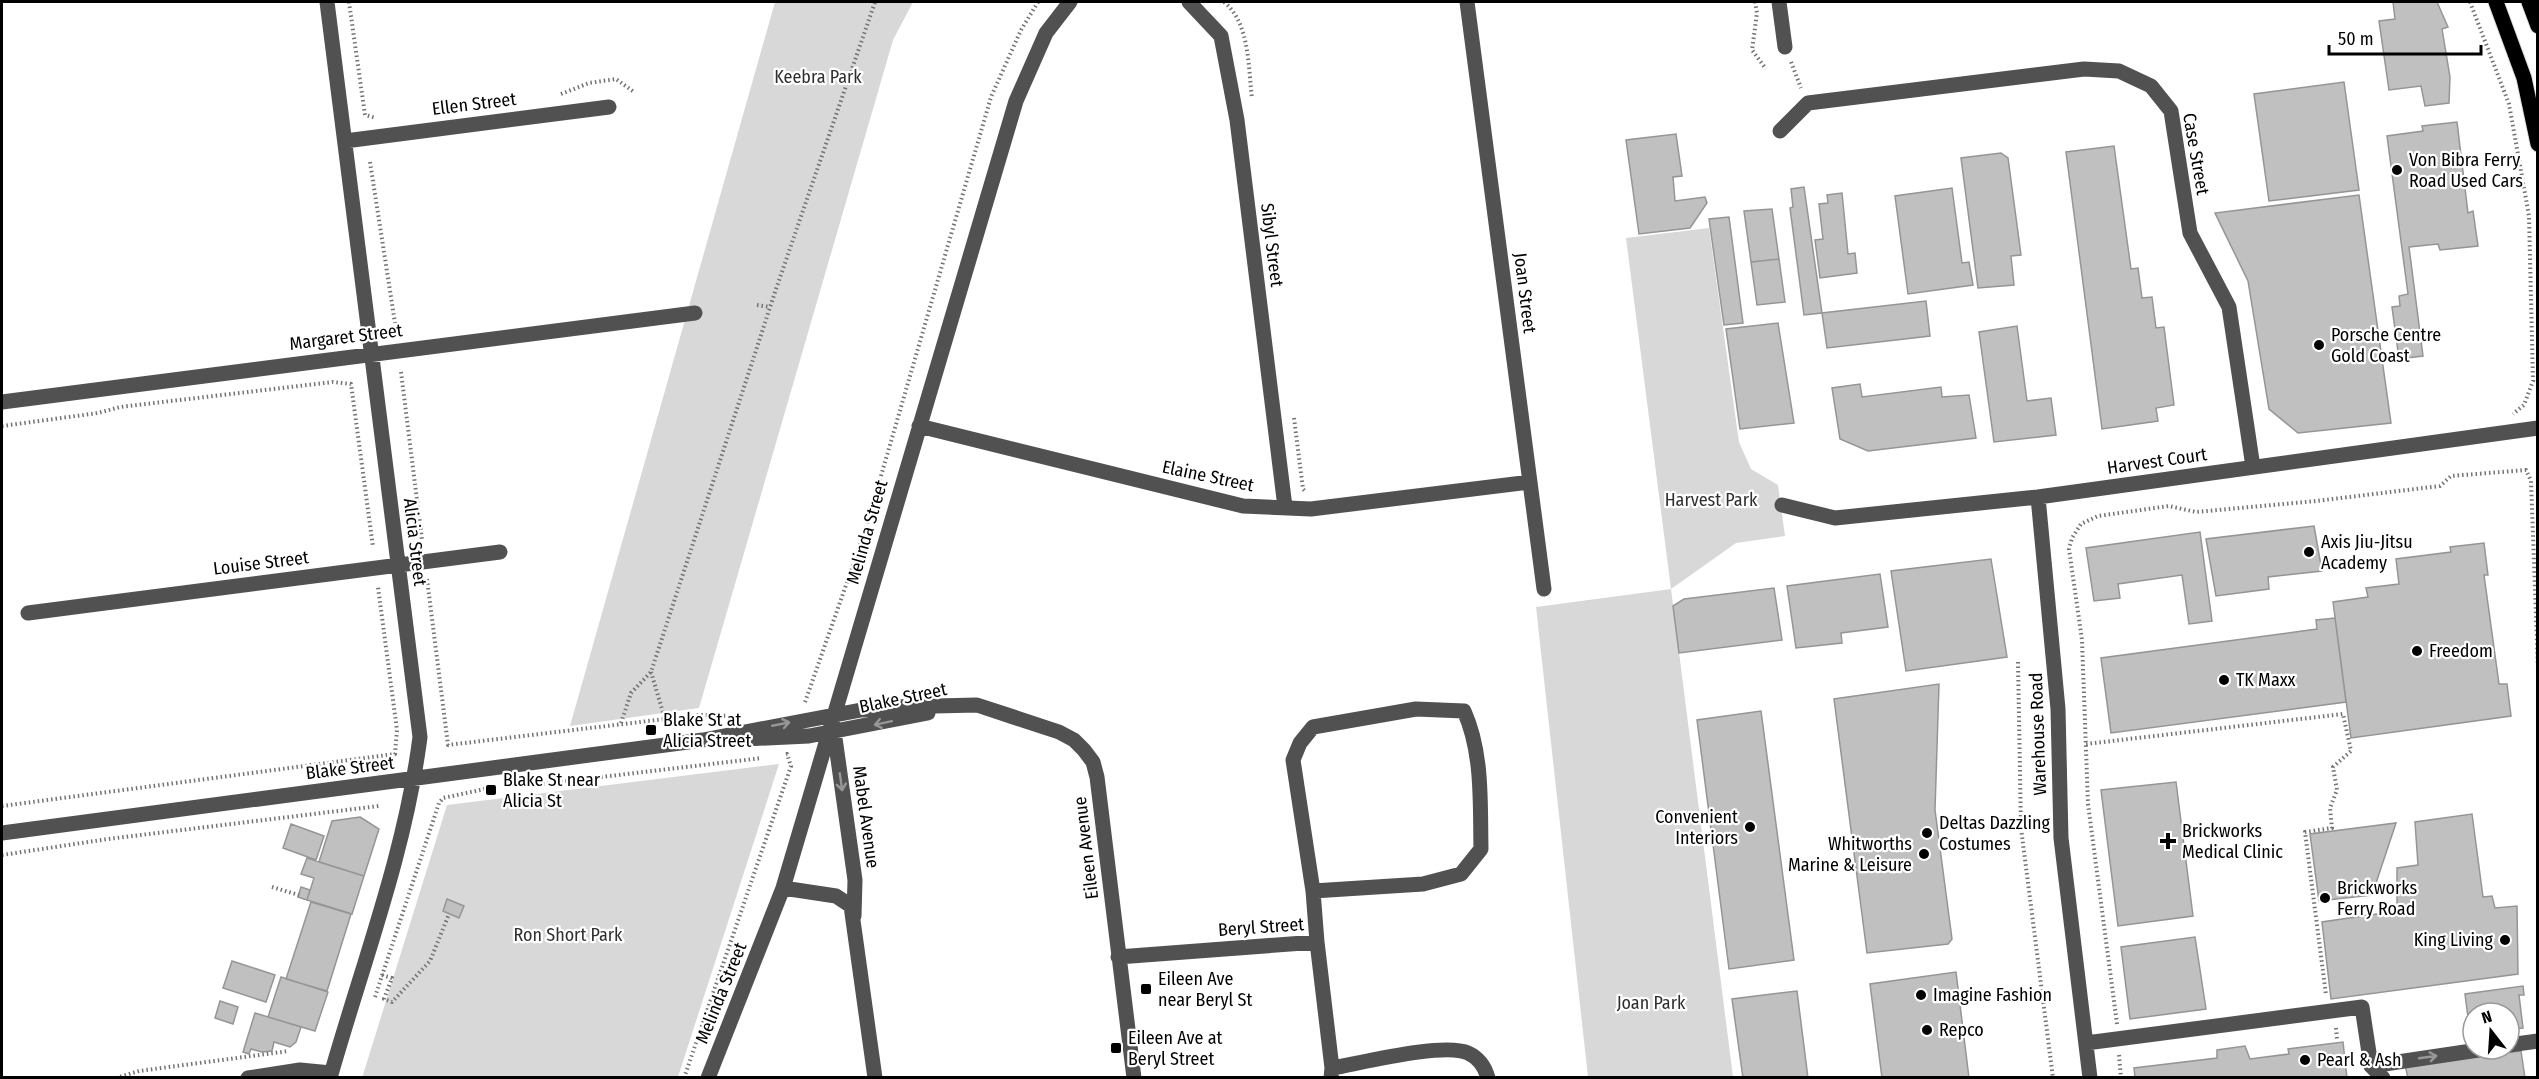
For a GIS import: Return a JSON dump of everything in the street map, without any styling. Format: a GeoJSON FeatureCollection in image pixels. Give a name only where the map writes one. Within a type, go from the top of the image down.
{"type":"FeatureCollection","features":[{"type":"Feature","properties":{"kind":"main road"},"geometry":{"type":"LineString","coordinates":[[2496,2],[2524,78],[2538,144]]}},
{"type":"Feature","properties":{"kind":"main road"},"geometry":{"type":"LineString","coordinates":[[2529,2],[2538,26]]}},
{"type":"Feature","properties":{"kind":"street","name":"Alicia Street"},"geometry":{"type":"LineString","coordinates":[[327,2],[420,737],[415,780],[399,846],[330,1075]]}},
{"type":"Feature","properties":{"kind":"street","name":"Melinda Street"},"geometry":{"type":"LineString","coordinates":[[708,1077],[783,888],[833,726],[1016,101],[1046,33],[1070,2]]}},
{"type":"Feature","properties":{"kind":"street","name":"Sibyl Street"},"geometry":{"type":"LineString","coordinates":[[1189,2],[1221,36],[1233,99],[1285,507]]}},
{"type":"Feature","properties":{"kind":"street","name":"Joan Street"},"geometry":{"type":"LineString","coordinates":[[1467,2],[1544,589]]}},
{"type":"Feature","properties":{"kind":"street"},"geometry":{"type":"LineString","coordinates":[[1779,2],[1785,47]]}},
{"type":"Feature","properties":{"kind":"street","name":"Case Street"},"geometry":{"type":"LineString","coordinates":[[1808,103],[2084,69],[2119,71],[2151,86],[2171,111],[2190,233],[2229,307],[2253,467]]}},
{"type":"Feature","properties":{"kind":"street"},"geometry":{"type":"LineString","coordinates":[[1780,131],[1808,103]]}},
{"type":"Feature","properties":{"kind":"street","name":"Ellen Street"},"geometry":{"type":"LineString","coordinates":[[345,141],[609,107]]}},
{"type":"Feature","properties":{"kind":"street","name":"Margaret Street"},"geometry":{"type":"LineString","coordinates":[[2,402],[695,312]]}},
{"type":"Feature","properties":{"kind":"street","name":"Elaine Street"},"geometry":{"type":"LineString","coordinates":[[919,426],[1243,506],[1311,509],[1530,482]]}},
{"type":"Feature","properties":{"kind":"street","name":"Harvest Court"},"geometry":{"type":"LineString","coordinates":[[1782,505],[1835,518],[2038,497],[2538,428]]}},
{"type":"Feature","properties":{"kind":"street","name":"Warehouse Road"},"geometry":{"type":"LineString","coordinates":[[2038,497],[2058,709],[2061,838],[2090,1077]]}},
{"type":"Feature","properties":{"kind":"street","name":"Louise Street"},"geometry":{"type":"LineString","coordinates":[[28,613],[500,552]]}},
{"type":"Feature","properties":{"kind":"street","name":"Blake Street"},"geometry":{"type":"LineString","coordinates":[[2,833],[704,740],[795,738],[833,726],[876,708],[960,705]]}},
{"type":"Feature","properties":{"kind":"street","name":"Eileen Avenue"},"geometry":{"type":"LineString","coordinates":[[960,705],[977,705],[1059,732],[1074,740],[1093,762],[1097,777],[1134,1077]]}},
{"type":"Feature","properties":{"kind":"street"},"geometry":{"type":"LineString","coordinates":[[1313,891],[1423,884],[1461,874],[1481,849],[1480,776],[1471,726],[1464,711],[1416,709],[1313,728],[1300,743],[1293,760],[1313,891],[1317,942]]}},
{"type":"Feature","properties":{"kind":"street","name":"Mabel Avenue"},"geometry":{"type":"LineString","coordinates":[[833,726],[855,880],[854,916],[875,1077]]}},
{"type":"Feature","properties":{"kind":"street"},"geometry":{"type":"LineString","coordinates":[[783,888],[840,897],[851,906],[854,916]]}},
{"type":"Feature","properties":{"kind":"street","name":"Beryl Street"},"geometry":{"type":"LineString","coordinates":[[1118,957],[1317,942],[1332,1073],[1443,1049],[1468,1053],[1484,1065],[1488,1077]]}},
{"type":"Feature","properties":{"kind":"street"},"geometry":{"type":"LineString","coordinates":[[2086,1043],[2362,1007],[2371,1066],[2383,1077]]}},
{"type":"Feature","properties":{"kind":"street"},"geometry":{"type":"LineString","coordinates":[[2521,1043],[2538,1041]]}},
{"type":"Feature","properties":{"kind":"street"},"geometry":{"type":"LineString","coordinates":[[2371,1066],[2461,1053]]}},
{"type":"Feature","properties":{"kind":"street"},"geometry":{"type":"LineString","coordinates":[[248,1077],[300,1070],[330,1075]]}},
{"type":"Feature","properties":{"kind":"path"},"geometry":{"type":"LineString","coordinates":[[349,2],[366,115],[374,118],[385,117]]}},
{"type":"Feature","properties":{"kind":"path"},"geometry":{"type":"LineString","coordinates":[[621,723],[631,693],[651,672],[770,307],[875,2]]}},
{"type":"Feature","properties":{"kind":"path"},"geometry":{"type":"LineString","coordinates":[[797,707],[807,701],[812,690],[866,531],[991,97],[1021,30],[1038,2]]}},
{"type":"Feature","properties":{"kind":"path"},"geometry":{"type":"LineString","coordinates":[[1224,2],[1233,12],[1244,33],[1253,104]]}},
{"type":"Feature","properties":{"kind":"path"},"geometry":{"type":"LineString","coordinates":[[1755,2],[1757,13],[1752,50],[1766,69]]}},
{"type":"Feature","properties":{"kind":"path"},"geometry":{"type":"LineString","coordinates":[[2470,2],[2509,104],[2529,216],[2533,381],[2524,405],[2508,419]]}},
{"type":"Feature","properties":{"kind":"path"},"geometry":{"type":"LineString","coordinates":[[1785,47],[1808,103]]}},
{"type":"Feature","properties":{"kind":"path"},"geometry":{"type":"LineString","coordinates":[[559,95],[589,83],[616,79],[634,92]]}},
{"type":"Feature","properties":{"kind":"path"},"geometry":{"type":"LineString","coordinates":[[370,162],[395,323]]}},
{"type":"Feature","properties":{"kind":"path"},"geometry":{"type":"LineString","coordinates":[[757,305],[770,307]]}},
{"type":"Feature","properties":{"kind":"path"},"geometry":{"type":"LineString","coordinates":[[401,372],[422,540]]}},
{"type":"Feature","properties":{"kind":"path"},"geometry":{"type":"LineString","coordinates":[[2,426],[98,413],[120,407],[333,382],[351,384],[373,547]]}},
{"type":"Feature","properties":{"kind":"path"},"geometry":{"type":"LineString","coordinates":[[1292,408],[1303,489],[1306,492],[1317,491]]}},
{"type":"Feature","properties":{"kind":"path"},"geometry":{"type":"LineString","coordinates":[[2121,1077],[2117,1014],[2088,804],[2082,640],[2069,549],[2081,524],[2098,516],[2169,506],[2196,512],[2316,501],[2440,486],[2451,476],[2526,470],[2531,481],[2538,669]]}},
{"type":"Feature","properties":{"kind":"path"},"geometry":{"type":"LineString","coordinates":[[427,579],[448,745],[701,714],[738,716]]}},
{"type":"Feature","properties":{"kind":"path"},"geometry":{"type":"LineString","coordinates":[[2,806],[395,754],[397,730],[378,587]]}},
{"type":"Feature","properties":{"kind":"path"},"geometry":{"type":"LineString","coordinates":[[2018,662],[2021,828],[2053,1077]]}},
{"type":"Feature","properties":{"kind":"path"},"geometry":{"type":"LineString","coordinates":[[651,672],[666,719]]}},
{"type":"Feature","properties":{"kind":"path"},"geometry":{"type":"LineString","coordinates":[[2086,744],[2343,714],[2351,751],[2333,767],[2337,790],[2330,808],[2332,828],[2305,832],[2330,1012],[2337,1039]]}},
{"type":"Feature","properties":{"kind":"path"},"geometry":{"type":"LineString","coordinates":[[684,1077],[791,766],[787,754],[775,756]]}},
{"type":"Feature","properties":{"kind":"path"},"geometry":{"type":"LineString","coordinates":[[508,785],[542,784],[764,757]]}},
{"type":"Feature","properties":{"kind":"path"},"geometry":{"type":"LineString","coordinates":[[371,1009],[439,803],[442,798],[499,786]]}},
{"type":"Feature","properties":{"kind":"path"},"geometry":{"type":"LineString","coordinates":[[2,855],[108,839],[379,806]]}},
{"type":"Feature","properties":{"kind":"path"},"geometry":{"type":"LineString","coordinates":[[272,887],[299,895]]}},
{"type":"Feature","properties":{"kind":"path"},"geometry":{"type":"LineString","coordinates":[[382,975],[392,978],[384,999],[392,1002],[430,961],[449,914]]}},
{"type":"Feature","properties":{"kind":"path"},"geometry":{"type":"LineString","coordinates":[[116,1077],[139,1071],[290,1051]]}},
{"type":"Feature","properties":{"kind":"green space","name":"Keebra Park"},"geometry":{"type":"Polygon","coordinates":[[[775,2],[913,2],[893,40],[699,708],[570,726],[775,2]]]}},
{"type":"Feature","properties":{"kind":"green space","name":"Harvest Park"},"geometry":{"type":"Polygon","coordinates":[[[1709,228],[1739,442],[1751,469],[1778,485],[1785,536],[1736,543],[1671,589],[1626,238],[1709,228]]]}},
{"type":"Feature","properties":{"kind":"green space","name":"Joan Park"},"geometry":{"type":"Polygon","coordinates":[[[1671,589],[1733,1077],[1588,1077],[1536,607],[1671,589]]]}},
{"type":"Feature","properties":{"kind":"green space","name":"Ron Short Park"},"geometry":{"type":"Polygon","coordinates":[[[779,764],[678,1077],[362,1078],[447,805],[779,764]]]}},
{"type":"Feature","properties":{"kind":"building"},"geometry":{"type":"Polygon","coordinates":[[[2393,2],[2437,2],[2448,27],[2442,29],[2450,77],[2449,103],[2425,106],[2421,86],[2389,90],[2379,21],[2395,19],[2393,2]]]}},
{"type":"Feature","properties":{"kind":"building"},"geometry":{"type":"Polygon","coordinates":[[[2344,82],[2359,190],[2269,201],[2254,94],[2344,82]]]}},
{"type":"Feature","properties":{"kind":"building"},"geometry":{"type":"Polygon","coordinates":[[[2457,122],[2468,213],[2473,211],[2478,246],[2440,250],[2438,244],[2409,247],[2423,356],[2399,359],[2392,307],[2400,306],[2399,296],[2408,294],[2387,136],[2423,131],[2422,126],[2457,122]]]}},
{"type":"Feature","properties":{"kind":"building"},"geometry":{"type":"Polygon","coordinates":[[[1676,134],[1682,176],[1673,177],[1675,201],[1705,197],[1707,203],[1690,228],[1639,234],[1626,140],[1676,134]]]}},
{"type":"Feature","properties":{"kind":"building"},"geometry":{"type":"Polygon","coordinates":[[[2114,146],[2131,269],[2138,268],[2142,298],[2152,297],[2156,328],[2164,327],[2174,405],[2156,408],[2158,421],[2102,429],[2066,152],[2114,146]]]}},
{"type":"Feature","properties":{"kind":"building"},"geometry":{"type":"Polygon","coordinates":[[[2001,153],[2008,158],[2021,255],[2011,256],[2014,285],[1978,288],[1961,158],[2001,153]]]}},
{"type":"Feature","properties":{"kind":"building"},"geometry":{"type":"Polygon","coordinates":[[[1804,187],[1822,313],[1804,315],[1790,208],[1793,207],[1791,189],[1804,187]]]}},
{"type":"Feature","properties":{"kind":"building"},"geometry":{"type":"Polygon","coordinates":[[[1952,188],[1962,263],[1969,262],[1973,285],[1908,294],[1895,196],[1952,188]]]}},
{"type":"Feature","properties":{"kind":"building"},"geometry":{"type":"Polygon","coordinates":[[[1842,193],[1848,254],[1855,253],[1857,273],[1820,278],[1815,240],[1823,239],[1819,204],[1828,203],[1827,195],[1842,193]]]}},
{"type":"Feature","properties":{"kind":"building","name":"Porsche Centre Gold Coast"},"geometry":{"type":"Polygon","coordinates":[[[2359,195],[2391,423],[2298,433],[2269,409],[2248,281],[2215,213],[2359,195]]]}},
{"type":"Feature","properties":{"kind":"building"},"geometry":{"type":"Polygon","coordinates":[[[1772,209],[1779,259],[1751,262],[1744,211],[1772,209]]]}},
{"type":"Feature","properties":{"kind":"building"},"geometry":{"type":"Polygon","coordinates":[[[1729,217],[1743,323],[1724,325],[1709,219],[1729,217]]]}},
{"type":"Feature","properties":{"kind":"building"},"geometry":{"type":"Polygon","coordinates":[[[1779,259],[1785,302],[1757,305],[1751,262],[1779,259]]]}},
{"type":"Feature","properties":{"kind":"building"},"geometry":{"type":"Polygon","coordinates":[[[1926,301],[1930,336],[1827,348],[1822,313],[1926,301]]]}},
{"type":"Feature","properties":{"kind":"building"},"geometry":{"type":"Polygon","coordinates":[[[1778,323],[1794,423],[1740,429],[1726,329],[1778,323]]]}},
{"type":"Feature","properties":{"kind":"building"},"geometry":{"type":"Polygon","coordinates":[[[2017,326],[2027,401],[2051,398],[2056,435],[1994,442],[1979,332],[2017,326]]]}},
{"type":"Feature","properties":{"kind":"building"},"geometry":{"type":"Polygon","coordinates":[[[1860,384],[1862,397],[1941,387],[1942,397],[1969,395],[1976,438],[1868,451],[1840,439],[1832,388],[1860,384]]]}},
{"type":"Feature","properties":{"kind":"building"},"geometry":{"type":"Polygon","coordinates":[[[2314,526],[2322,571],[2268,577],[2269,589],[2216,596],[2206,539],[2314,526]]]}},
{"type":"Feature","properties":{"kind":"building"},"geometry":{"type":"Polygon","coordinates":[[[2200,532],[2212,621],[2189,624],[2182,575],[2118,584],[2120,598],[2094,601],[2086,548],[2200,532]]]}},
{"type":"Feature","properties":{"kind":"building","name":"Freedom"},"geometry":{"type":"Polygon","coordinates":[[[2484,543],[2488,575],[2484,575],[2499,684],[2507,684],[2511,716],[2351,738],[2333,602],[2368,597],[2366,588],[2399,584],[2396,559],[2451,552],[2450,547],[2484,543]]]}},
{"type":"Feature","properties":{"kind":"building"},"geometry":{"type":"Polygon","coordinates":[[[1991,559],[2007,657],[1906,671],[1891,571],[1991,559]]]}},
{"type":"Feature","properties":{"kind":"building"},"geometry":{"type":"Polygon","coordinates":[[[1880,574],[1888,627],[1841,633],[1842,643],[1796,648],[1787,586],[1880,574]]]}},
{"type":"Feature","properties":{"kind":"building"},"geometry":{"type":"Polygon","coordinates":[[[1774,588],[1782,640],[1679,653],[1673,606],[1684,599],[1774,588]]]}},
{"type":"Feature","properties":{"kind":"building","name":"TK Maxx"},"geometry":{"type":"Polygon","coordinates":[[[2335,618],[2346,702],[2111,733],[2101,658],[2317,629],[2316,620],[2335,618]]]}},
{"type":"Feature","properties":{"kind":"building"},"geometry":{"type":"Polygon","coordinates":[[[1939,684],[1935,810],[1952,939],[1948,944],[1867,953],[1834,699],[1939,684]]]}},
{"type":"Feature","properties":{"kind":"building"},"geometry":{"type":"Polygon","coordinates":[[[1761,711],[1794,960],[1729,969],[1697,720],[1761,711]]]}},
{"type":"Feature","properties":{"kind":"building"},"geometry":{"type":"Polygon","coordinates":[[[2176,782],[2193,916],[2118,926],[2101,790],[2176,782]]]}},
{"type":"Feature","properties":{"kind":"building"},"geometry":{"type":"Polygon","coordinates":[[[2472,814],[2483,897],[2492,896],[2495,908],[2517,906],[2518,974],[2331,999],[2322,922],[2397,911],[2397,868],[2418,865],[2415,822],[2472,814]]]}},
{"type":"Feature","properties":{"kind":"building"},"geometry":{"type":"Polygon","coordinates":[[[360,817],[379,829],[364,876],[319,862],[332,821],[360,817]]]}},
{"type":"Feature","properties":{"kind":"building"},"geometry":{"type":"Polygon","coordinates":[[[2396,823],[2372,895],[2319,901],[2310,834],[2396,823]]]}},
{"type":"Feature","properties":{"kind":"building"},"geometry":{"type":"Polygon","coordinates":[[[291,824],[324,836],[316,860],[283,848],[291,824]]]}},
{"type":"Feature","properties":{"kind":"building"},"geometry":{"type":"Polygon","coordinates":[[[307,858],[364,876],[352,914],[307,900],[314,878],[301,874],[307,858]]]}},
{"type":"Feature","properties":{"kind":"building"},"geometry":{"type":"Polygon","coordinates":[[[301,887],[310,890],[307,900],[298,897],[301,887]]]}},
{"type":"Feature","properties":{"kind":"building"},"geometry":{"type":"Polygon","coordinates":[[[447,899],[464,906],[459,918],[443,911],[447,899]]]}},
{"type":"Feature","properties":{"kind":"building"},"geometry":{"type":"Polygon","coordinates":[[[311,902],[351,914],[327,991],[286,979],[311,902]]]}},
{"type":"Feature","properties":{"kind":"building"},"geometry":{"type":"Polygon","coordinates":[[[2195,937],[2206,1009],[2130,1019],[2121,947],[2195,937]]]}},
{"type":"Feature","properties":{"kind":"building"},"geometry":{"type":"Polygon","coordinates":[[[232,961],[275,975],[266,1002],[223,988],[232,961]]]}},
{"type":"Feature","properties":{"kind":"building"},"geometry":{"type":"Polygon","coordinates":[[[1956,972],[1969,1078],[1882,1078],[1870,984],[1956,972]]]}},
{"type":"Feature","properties":{"kind":"building"},"geometry":{"type":"Polygon","coordinates":[[[281,977],[328,992],[315,1031],[268,1017],[281,977]]]}},
{"type":"Feature","properties":{"kind":"building"},"geometry":{"type":"Polygon","coordinates":[[[2523,986],[2524,995],[2519,995],[2520,1001],[2466,1001],[2465,994],[2523,986]]]}},
{"type":"Feature","properties":{"kind":"building"},"geometry":{"type":"Polygon","coordinates":[[[1797,991],[1808,1078],[1743,1078],[1732,999],[1797,991]]]}},
{"type":"Feature","properties":{"kind":"building"},"geometry":{"type":"Polygon","coordinates":[[[220,1001],[238,1007],[233,1024],[215,1018],[220,1001]]]}},
{"type":"Feature","properties":{"kind":"building"},"geometry":{"type":"Polygon","coordinates":[[[255,1013],[301,1027],[296,1042],[290,1047],[274,1042],[272,1051],[262,1052],[251,1049],[249,1054],[243,1052],[255,1013]]]}},
{"type":"Feature","properties":{"kind":"building"},"geometry":{"type":"Polygon","coordinates":[[[2343,1042],[2347,1078],[2135,1078],[2134,1068],[2217,1058],[2217,1050],[2245,1046],[2250,1059],[2289,1054],[2288,1049],[2343,1042]]]}},
{"type":"Feature","properties":{"kind":"building"},"geometry":{"type":"Polygon","coordinates":[[[2521,1051],[2525,1078],[2408,1078],[2405,1065],[2461,1058],[2461,1061],[2521,1061],[2521,1051]]]}},
{"type":"Feature","properties":{"kind":"place","name":"Von Bibra Ferry Road Used Cars"},"geometry":{"type":"Point","coordinates":[2397,170]}},
{"type":"Feature","properties":{"kind":"place","name":"Porsche Centre Gold Coast"},"geometry":{"type":"Point","coordinates":[2319,345]}},
{"type":"Feature","properties":{"kind":"place","name":"Axis Jiu-Jitsu Academy"},"geometry":{"type":"Point","coordinates":[2309,552]}},
{"type":"Feature","properties":{"kind":"place","name":"Freedom"},"geometry":{"type":"Point","coordinates":[2417,651]}},
{"type":"Feature","properties":{"kind":"place","name":"TK Maxx"},"geometry":{"type":"Point","coordinates":[2224,680]}},
{"type":"Feature","properties":{"kind":"place","name":"Blake St at Alicia Street"},"geometry":{"type":"Point","coordinates":[651,730]}},
{"type":"Feature","properties":{"kind":"place","name":"Blake St near Alicia St"},"geometry":{"type":"Point","coordinates":[491,790]}},
{"type":"Feature","properties":{"kind":"place","name":"Convenient Interiors"},"geometry":{"type":"Point","coordinates":[1750,827]}},
{"type":"Feature","properties":{"kind":"place","name":"Deltas Dazzling Costumes"},"geometry":{"type":"Point","coordinates":[1927,833]}},
{"type":"Feature","properties":{"kind":"place","name":"Brickworks Medical Clinic"},"geometry":{"type":"Point","coordinates":[2168,841]}},
{"type":"Feature","properties":{"kind":"place","name":"Whitworths Marine & Leisure"},"geometry":{"type":"Point","coordinates":[1924,854]}},
{"type":"Feature","properties":{"kind":"place","name":"Brickworks Ferry Road"},"geometry":{"type":"Point","coordinates":[2325,898]}},
{"type":"Feature","properties":{"kind":"place","name":"King Living"},"geometry":{"type":"Point","coordinates":[2505,940]}},
{"type":"Feature","properties":{"kind":"place","name":"Eileen Ave near Beryl St"},"geometry":{"type":"Point","coordinates":[1146,989]}},
{"type":"Feature","properties":{"kind":"place","name":"Imagine Fashion"},"geometry":{"type":"Point","coordinates":[1921,995]}},
{"type":"Feature","properties":{"kind":"place","name":"Repco"},"geometry":{"type":"Point","coordinates":[1927,1030]}},
{"type":"Feature","properties":{"kind":"place","name":"Eileen Ave at Beryl Street"},"geometry":{"type":"Point","coordinates":[1116,1048]}},
{"type":"Feature","properties":{"kind":"place","name":"Pearl & Ash"},"geometry":{"type":"Point","coordinates":[2305,1060]}}]}
